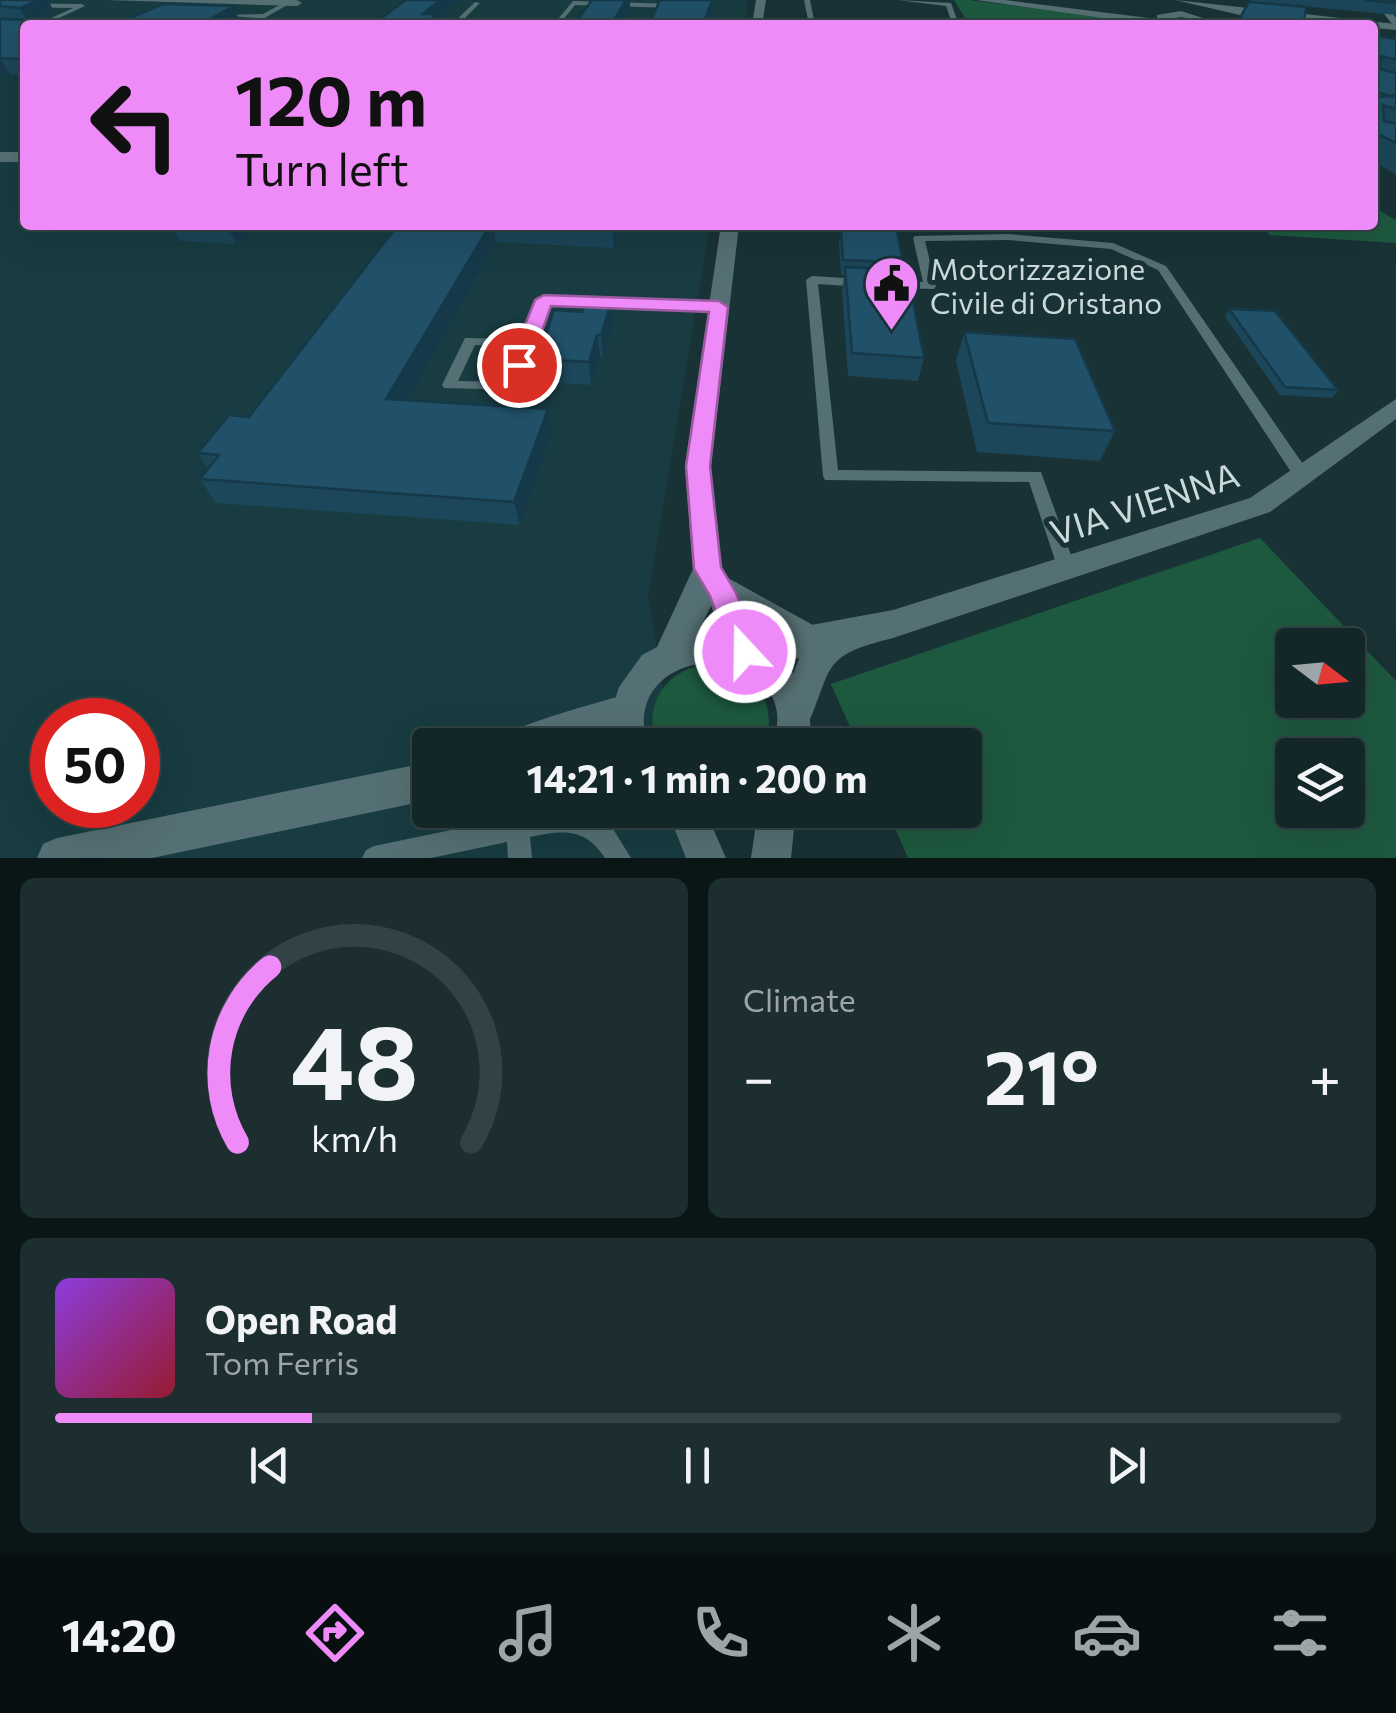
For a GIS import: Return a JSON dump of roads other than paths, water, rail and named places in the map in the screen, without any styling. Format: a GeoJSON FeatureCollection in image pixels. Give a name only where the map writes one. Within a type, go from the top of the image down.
{"type":"FeatureCollection","features":[{"type":"Feature","properties":{"kind":"street"},"geometry":{"type":"LineString","coordinates":[[111,0],[292,3]]}},
{"type":"Feature","properties":{"kind":"street"},"geometry":{"type":"LineString","coordinates":[[982,0],[1136,20],[1179,20]]}},
{"type":"Feature","properties":{"kind":"street"},"geometry":{"type":"LineString","coordinates":[[1180,0],[1360,20]]}},
{"type":"Feature","properties":{"kind":"street"},"geometry":{"type":"LineString","coordinates":[[1161,1],[1179,20]]}},
{"type":"Feature","properties":{"kind":"street"},"geometry":{"type":"LineString","coordinates":[[1179,20],[1186,8],[1200,2],[1356,20]]}},
{"type":"Feature","properties":{"kind":"street"},"geometry":{"type":"LineString","coordinates":[[1378,3],[1395,24]]}},
{"type":"Feature","properties":{"kind":"street"},"geometry":{"type":"LineString","coordinates":[[729,230],[698,466],[715,581],[745,652],[770,668],[781,682],[793,728]]}},
{"type":"Feature","properties":{"kind":"street","name":"VIA VIENNA"},"geometry":{"type":"LineString","coordinates":[[670,654],[701,645],[745,652],[893,624],[1260,505],[1396,407]]}},
{"type":"Feature","properties":{"kind":"street"},"geometry":{"type":"LineString","coordinates":[[715,581],[825,638],[813,663],[795,728]]}},
{"type":"Feature","properties":{"kind":"street"},"geometry":{"type":"LineString","coordinates":[[627,728],[642,678],[670,654],[695,606],[715,581]]}},
{"type":"Feature","properties":{"kind":"street"},"geometry":{"type":"LineString","coordinates":[[565,728],[608,728]]}},
{"type":"Feature","properties":{"kind":"street"},"geometry":{"type":"LineString","coordinates":[[57,858],[172,846],[412,785]]}},
{"type":"Feature","properties":{"kind":"street"},"geometry":{"type":"LineString","coordinates":[[694,828],[706,858]]}},
{"type":"Feature","properties":{"kind":"street"},"geometry":{"type":"LineString","coordinates":[[771,858],[775,828]]}},
{"type":"Feature","properties":{"kind":"lane"},"geometry":{"type":"LineString","coordinates":[[900,0],[949,4],[954,20]]}},
{"type":"Feature","properties":{"kind":"lane"},"geometry":{"type":"LineString","coordinates":[[258,20],[292,3]]}},
{"type":"Feature","properties":{"kind":"lane"},"geometry":{"type":"LineString","coordinates":[[459,20],[477,3]]}},
{"type":"Feature","properties":{"kind":"lane"},"geometry":{"type":"LineString","coordinates":[[560,20],[573,3],[692,6]]}},
{"type":"Feature","properties":{"kind":"lane"},"geometry":{"type":"LineString","coordinates":[[0,6],[82,6],[50,20]]}},
{"type":"Feature","properties":{"kind":"lane"},"geometry":{"type":"LineString","coordinates":[[206,14],[265,16]]}},
{"type":"Feature","properties":{"kind":"lane"},"geometry":{"type":"LineString","coordinates":[[1066,566],[1035,476],[831,476],[812,280],[930,286],[919,238],[1008,237],[1112,246],[1162,268],[1301,474]]}},
{"type":"Feature","properties":{"kind":"lane"},"geometry":{"type":"LineString","coordinates":[[528,343],[470,341],[450,385],[511,388],[528,343],[544,300],[719,307]]}},
{"type":"Feature","properties":{"kind":"lane"},"geometry":{"type":"LineString","coordinates":[[374,858],[487,828]]}},
{"type":"Feature","properties":{"kind":"lane"},"geometry":{"type":"LineString","coordinates":[[518,828],[520,858]]}},
{"type":"Feature","properties":{"kind":"lane"},"geometry":{"type":"LineString","coordinates":[[590,828],[602,832],[619,858]]}},
{"type":"Feature","properties":{"kind":"place","name":"Motorizzazione Civile di Oristano"},"geometry":{"type":"Point","coordinates":[891,333]}}]}
